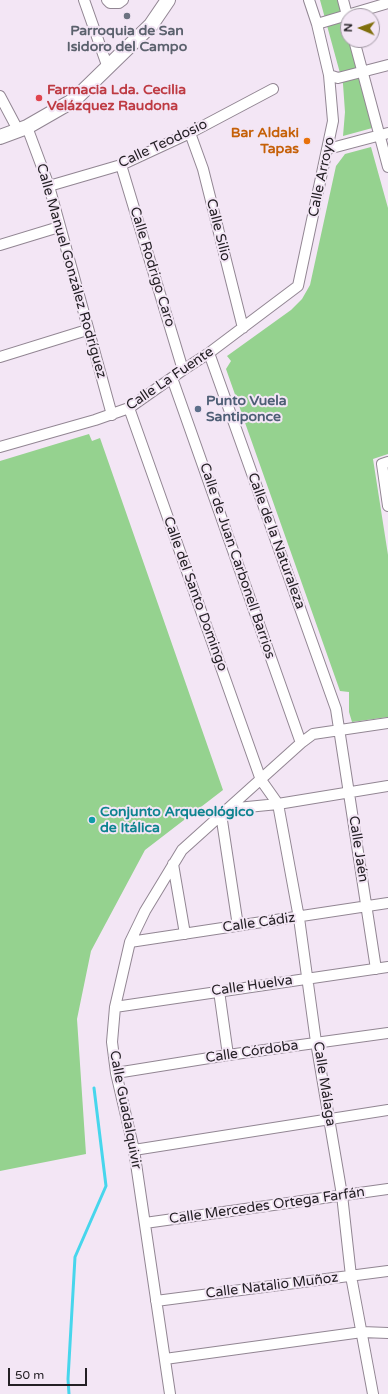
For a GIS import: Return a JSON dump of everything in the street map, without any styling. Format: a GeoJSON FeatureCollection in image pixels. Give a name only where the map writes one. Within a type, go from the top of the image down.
{"type":"FeatureCollection","features":[{"type":"Feature","properties":{"kind":"main road"},"geometry":{"type":"LineString","coordinates":[[0,137],[23,129],[74,100],[151,25],[168,0]]}},
{"type":"Feature","properties":{"kind":"street"},"geometry":{"type":"LineString","coordinates":[[84,0],[108,68]]}},
{"type":"Feature","properties":{"kind":"street"},"geometry":{"type":"LineString","coordinates":[[107,0],[110,3],[119,3],[123,0]]}},
{"type":"Feature","properties":{"kind":"street","name":"Calle Arroyo"},"geometry":{"type":"LineString","coordinates":[[243,328],[298,286],[334,121],[329,75],[317,24],[309,0]]}},
{"type":"Feature","properties":{"kind":"street"},"geometry":{"type":"LineString","coordinates":[[374,8],[388,3]]}},
{"type":"Feature","properties":{"kind":"street"},"geometry":{"type":"LineString","coordinates":[[317,24],[340,19]]}},
{"type":"Feature","properties":{"kind":"street"},"geometry":{"type":"LineString","coordinates":[[356,48],[362,71],[384,134],[388,167]]}},
{"type":"Feature","properties":{"kind":"street"},"geometry":{"type":"LineString","coordinates":[[329,75],[338,78],[388,65]]}},
{"type":"Feature","properties":{"kind":"street","name":"Calle Teodosio"},"geometry":{"type":"LineString","coordinates":[[48,186],[121,165],[190,133],[273,89]]}},
{"type":"Feature","properties":{"kind":"street","name":"Calle Manuel González Rodríguez"},"geometry":{"type":"LineString","coordinates":[[0,96],[23,129],[48,186],[112,415]]}},
{"type":"Feature","properties":{"kind":"street","name":"Calle Silio"},"geometry":{"type":"LineString","coordinates":[[190,133],[203,169],[243,328]]}},
{"type":"Feature","properties":{"kind":"street"},"geometry":{"type":"LineString","coordinates":[[328,149],[384,134]]}},
{"type":"Feature","properties":{"kind":"street","name":"Calle Rodrigo Caro"},"geometry":{"type":"LineString","coordinates":[[121,165],[183,370]]}},
{"type":"Feature","properties":{"kind":"street"},"geometry":{"type":"LineString","coordinates":[[0,245],[59,227]]}},
{"type":"Feature","properties":{"kind":"street","name":"Calle La Fuente"},"geometry":{"type":"LineString","coordinates":[[0,447],[112,415],[129,408],[243,328]]}},
{"type":"Feature","properties":{"kind":"street"},"geometry":{"type":"LineString","coordinates":[[0,358],[87,330]]}},
{"type":"Feature","properties":{"kind":"street","name":"Calle de la Naturaleza"},"geometry":{"type":"LineString","coordinates":[[209,353],[336,709],[339,729]]}},
{"type":"Feature","properties":{"kind":"street","name":"Calle de Juan Carbonell Barrios"},"geometry":{"type":"LineString","coordinates":[[172,378],[301,743]]}},
{"type":"Feature","properties":{"kind":"street","name":"Calle del Santo Domingo"},"geometry":{"type":"LineString","coordinates":[[129,408],[261,780]]}},
{"type":"Feature","properties":{"kind":"street"},"geometry":{"type":"LineString","coordinates":[[388,462],[382,464],[388,506]]}},
{"type":"Feature","properties":{"kind":"street","name":"Calle Guadalquivir"},"geometry":{"type":"LineString","coordinates":[[170,1394],[134,1150],[116,1073],[112,1042],[115,1007],[130,942],[145,911],[182,850],[301,743],[313,734],[388,723]]}},
{"type":"Feature","properties":{"kind":"street","name":"Calle Jaén"},"geometry":{"type":"LineString","coordinates":[[339,729],[376,969]]}},
{"type":"Feature","properties":{"kind":"street","name":"Calle Málaga"},"geometry":{"type":"LineString","coordinates":[[261,780],[278,804],[298,918],[316,1042],[342,1195],[351,1276],[373,1394]]}},
{"type":"Feature","properties":{"kind":"street"},"geometry":{"type":"LineString","coordinates":[[238,926],[224,811],[278,804],[388,786]]}},
{"type":"Feature","properties":{"kind":"street"},"geometry":{"type":"LineString","coordinates":[[173,864],[185,934]]}},
{"type":"Feature","properties":{"kind":"street","name":"Calle Cádiz"},"geometry":{"type":"LineString","coordinates":[[130,942],[298,918],[388,903]]}},
{"type":"Feature","properties":{"kind":"street","name":"Calle Huelva"},"geometry":{"type":"LineString","coordinates":[[115,1007],[388,967]]}},
{"type":"Feature","properties":{"kind":"street"},"geometry":{"type":"LineString","coordinates":[[219,991],[228,1055]]}},
{"type":"Feature","properties":{"kind":"street","name":"Calle Córdoba"},"geometry":{"type":"LineString","coordinates":[[116,1073],[316,1042],[388,1033]]}},
{"type":"Feature","properties":{"kind":"street"},"geometry":{"type":"LineString","coordinates":[[134,1150],[388,1110]]}},
{"type":"Feature","properties":{"kind":"street","name":"Calle Mercedes Ortega Farfán"},"geometry":{"type":"LineString","coordinates":[[145,1223],[388,1189]]}},
{"type":"Feature","properties":{"kind":"street","name":"Calle Natalio Muñoz"},"geometry":{"type":"LineString","coordinates":[[156,1301],[388,1272]]}},
{"type":"Feature","properties":{"kind":"street"},"geometry":{"type":"LineString","coordinates":[[165,1359],[362,1332],[388,1333]]}},
{"type":"Feature","properties":{"kind":"green space"},"geometry":{"type":"Polygon","coordinates":[[[320,0],[341,0],[343,8],[340,8],[340,48],[354,48],[376,127],[343,136],[345,112],[343,84],[320,0]]]}},
{"type":"Feature","properties":{"kind":"green space"},"geometry":{"type":"Polygon","coordinates":[[[371,147],[388,208],[388,454],[373,459],[388,555],[388,717],[352,722],[349,712],[349,692],[340,691],[226,369],[231,361],[227,356],[291,310],[302,299],[310,285],[336,166],[345,154],[371,147]]]}},
{"type":"Feature","properties":{"kind":"green space","name":"Conjunto Arqueológico de Itálica"},"geometry":{"type":"Polygon","coordinates":[[[89,434],[92,441],[100,438],[223,790],[145,850],[91,951],[77,1019],[86,1154],[0,1171],[0,461],[89,434]]]}},
{"type":"Feature","properties":{"kind":"waterway"},"geometry":{"type":"LineString","coordinates":[[69,1394],[68,1379],[75,1257],[106,1186],[94,1088]]}},
{"type":"Feature","properties":{"kind":"place","name":"Parroquia de San Isidoro del Campo"},"geometry":{"type":"Point","coordinates":[127,16]}},
{"type":"Feature","properties":{"kind":"place","name":"Farmacia Lda. Cecilia Velázquez Raudona"},"geometry":{"type":"Point","coordinates":[39,98]}},
{"type":"Feature","properties":{"kind":"place","name":"Bar Aldaki Tapas"},"geometry":{"type":"Point","coordinates":[307,141]}},
{"type":"Feature","properties":{"kind":"place","name":"Punto Vuela Santiponce"},"geometry":{"type":"Point","coordinates":[198,409]}},
{"type":"Feature","properties":{"kind":"place","name":"Conjunto Arqueológico de Itálica"},"geometry":{"type":"Point","coordinates":[92,820]}}]}
